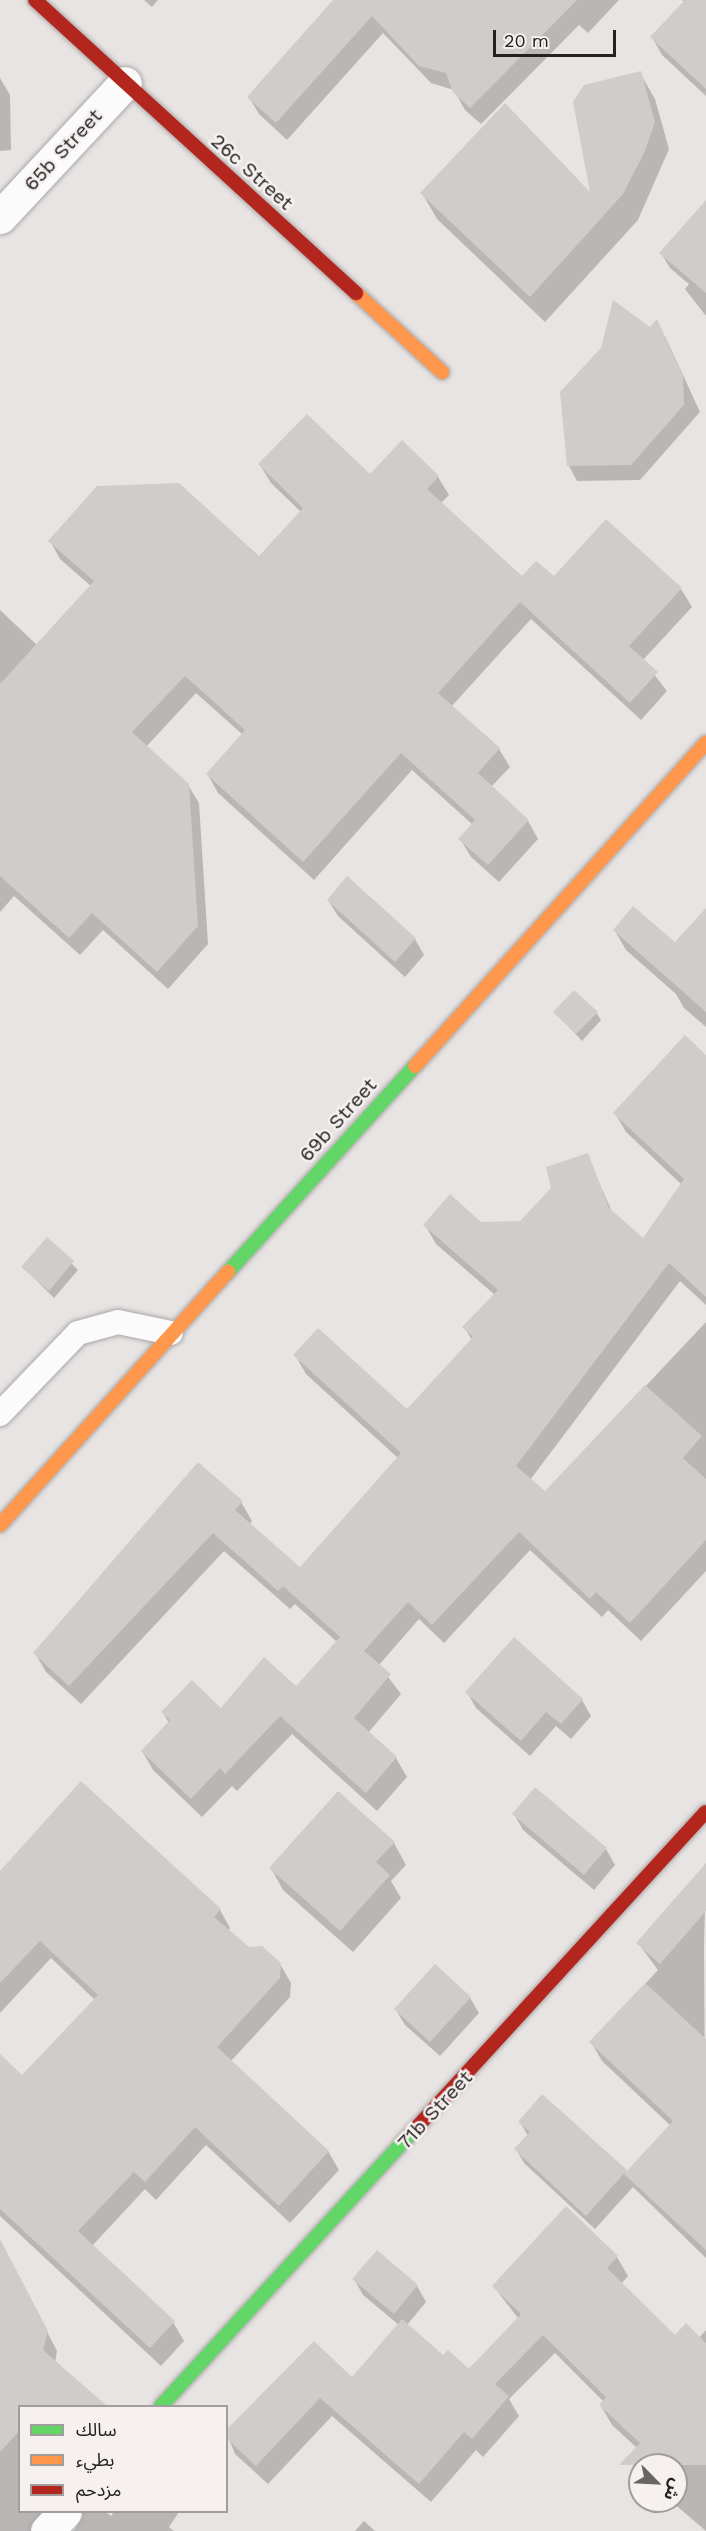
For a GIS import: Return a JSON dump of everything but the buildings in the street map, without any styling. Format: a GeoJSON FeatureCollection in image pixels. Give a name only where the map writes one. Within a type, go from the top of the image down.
{"type":"FeatureCollection","features":[{"type":"Feature","properties":{"kind":"street","name":"26c Street"},"geometry":{"type":"LineString","coordinates":[[35,0],[442,372]]}},
{"type":"Feature","properties":{"kind":"street","name":"65b Street"},"geometry":{"type":"LineString","coordinates":[[0,218],[125,82]]}},
{"type":"Feature","properties":{"kind":"street","name":"69b Street"},"geometry":{"type":"LineString","coordinates":[[0,1526],[171,1333],[706,743]]}},
{"type":"Feature","properties":{"kind":"street","name":"71b Street"},"geometry":{"type":"LineString","coordinates":[[162,2405],[706,1812]]}},
{"type":"Feature","properties":{"kind":"street"},"geometry":{"type":"LineString","coordinates":[[47,2531],[63,2513]]}},
{"type":"Feature","properties":{"kind":"lane"},"geometry":{"type":"LineString","coordinates":[[0,1414],[78,1333],[118,1322],[171,1333]]}},
{"type":"Feature","properties":{"kind":"traffic: fast"},"geometry":{"type":"LineString","coordinates":[[228,1272],[415,1066]]}},
{"type":"Feature","properties":{"kind":"traffic: fast"},"geometry":{"type":"LineString","coordinates":[[162,2405],[417,2127]]}},
{"type":"Feature","properties":{"kind":"traffic: slow"},"geometry":{"type":"LineString","coordinates":[[356,293],[442,372]]}},
{"type":"Feature","properties":{"kind":"traffic: slow"},"geometry":{"type":"LineString","coordinates":[[415,1066],[706,743]]}},
{"type":"Feature","properties":{"kind":"traffic: slow"},"geometry":{"type":"LineString","coordinates":[[0,1525],[228,1272]]}},
{"type":"Feature","properties":{"kind":"traffic: jam"},"geometry":{"type":"LineString","coordinates":[[35,0],[356,293]]}},
{"type":"Feature","properties":{"kind":"traffic: jam"},"geometry":{"type":"LineString","coordinates":[[417,2127],[706,1812]]}}]}
